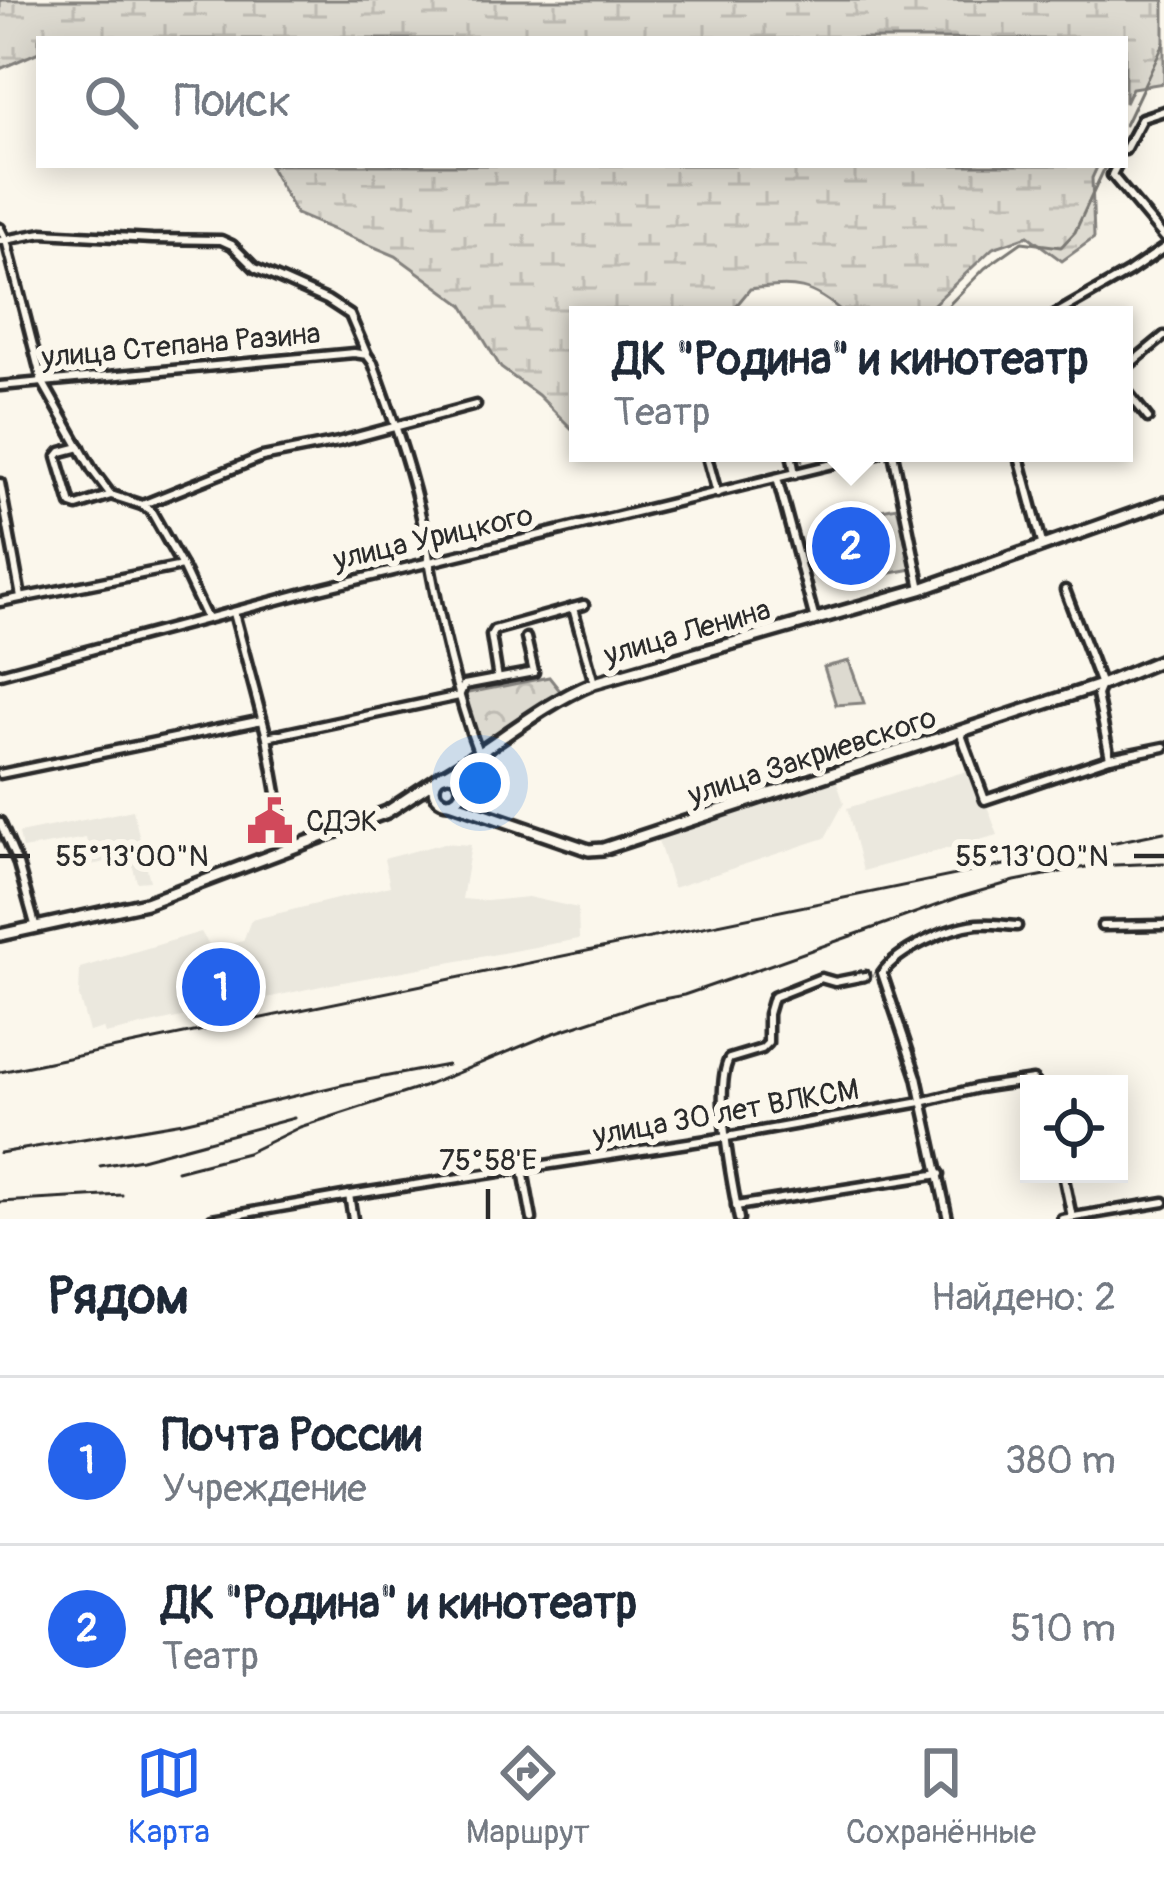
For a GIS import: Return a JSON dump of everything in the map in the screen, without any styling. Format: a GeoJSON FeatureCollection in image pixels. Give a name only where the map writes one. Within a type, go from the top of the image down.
{"type":"FeatureCollection","features":[{"type":"Feature","properties":{"kind":"main road","name":"улица Ленина"},"geometry":{"type":"LineString","coordinates":[[0,935],[146,903],[403,804],[568,694],[594,683],[921,589],[1162,507]]}},
{"type":"Feature","properties":{"kind":"main road","name":"улица Закриевского"},"geometry":{"type":"LineString","coordinates":[[445,801],[589,850],[603,849],[1101,685],[1164,659]]}},
{"type":"Feature","properties":{"kind":"main road"},"geometry":{"type":"LineString","coordinates":[[403,804],[445,801],[460,794],[466,767],[479,755]]}},
{"type":"Feature","properties":{"kind":"main road"},"geometry":{"type":"LineString","coordinates":[[445,801],[434,788],[441,777],[457,778],[474,808]]}},
{"type":"Feature","properties":{"kind":"street"},"geometry":{"type":"LineString","coordinates":[[1128,144],[1142,118],[1164,111]]}},
{"type":"Feature","properties":{"kind":"street"},"geometry":{"type":"LineString","coordinates":[[1116,168],[1112,175],[1164,237]]}},
{"type":"Feature","properties":{"kind":"street"},"geometry":{"type":"LineString","coordinates":[[0,228],[42,381],[110,495]]}},
{"type":"Feature","properties":{"kind":"street"},"geometry":{"type":"LineString","coordinates":[[3,241],[42,233],[221,240],[255,268],[327,300],[350,316],[395,426],[426,541],[459,696],[479,755]]}},
{"type":"Feature","properties":{"kind":"street"},"geometry":{"type":"LineString","coordinates":[[1070,306],[1164,248]]}},
{"type":"Feature","properties":{"kind":"street"},"geometry":{"type":"LineString","coordinates":[[1133,362],[1164,336]]}},
{"type":"Feature","properties":{"kind":"street","name":"улица Степана Разина"},"geometry":{"type":"LineString","coordinates":[[0,386],[367,355]]}},
{"type":"Feature","properties":{"kind":"street"},"geometry":{"type":"LineString","coordinates":[[1133,399],[1148,418]]}},
{"type":"Feature","properties":{"kind":"street"},"geometry":{"type":"LineString","coordinates":[[142,505],[262,457],[338,442],[476,404]]}},
{"type":"Feature","properties":{"kind":"street"},"geometry":{"type":"LineString","coordinates":[[80,447],[57,457],[71,504],[110,495],[151,511],[208,620]]}},
{"type":"Feature","properties":{"kind":"street"},"geometry":{"type":"LineString","coordinates":[[708,462],[717,493]]}},
{"type":"Feature","properties":{"kind":"street"},"geometry":{"type":"LineString","coordinates":[[793,462],[795,474]]}},
{"type":"Feature","properties":{"kind":"street","name":"улица Урицкого"},"geometry":{"type":"LineString","coordinates":[[0,674],[323,588],[835,462]]}},
{"type":"Feature","properties":{"kind":"street"},"geometry":{"type":"LineString","coordinates":[[894,462],[921,589]]}},
{"type":"Feature","properties":{"kind":"street"},"geometry":{"type":"LineString","coordinates":[[1020,462],[1043,547]]}},
{"type":"Feature","properties":{"kind":"street"},"geometry":{"type":"LineString","coordinates":[[777,478],[815,620]]}},
{"type":"Feature","properties":{"kind":"street"},"geometry":{"type":"LineString","coordinates":[[0,483],[21,598]]}},
{"type":"Feature","properties":{"kind":"street"},"geometry":{"type":"LineString","coordinates":[[0,602],[182,566]]}},
{"type":"Feature","properties":{"kind":"street"},"geometry":{"type":"LineString","coordinates":[[1065,590],[1101,685],[1096,695],[1110,758]]}},
{"type":"Feature","properties":{"kind":"street"},"geometry":{"type":"LineString","coordinates":[[498,679],[494,630],[584,605]]}},
{"type":"Feature","properties":{"kind":"street"},"geometry":{"type":"LineString","coordinates":[[573,608],[594,683]]}},
{"type":"Feature","properties":{"kind":"street"},"geometry":{"type":"LineString","coordinates":[[234,613],[267,737],[287,850]]}},
{"type":"Feature","properties":{"kind":"street"},"geometry":{"type":"LineString","coordinates":[[459,696],[464,686],[534,672],[526,638]]}},
{"type":"Feature","properties":{"kind":"street"},"geometry":{"type":"LineString","coordinates":[[267,737],[459,696]]}},
{"type":"Feature","properties":{"kind":"street"},"geometry":{"type":"LineString","coordinates":[[0,774],[262,720]]}},
{"type":"Feature","properties":{"kind":"street"},"geometry":{"type":"LineString","coordinates":[[960,732],[985,800],[1110,758],[1164,747]]}},
{"type":"Feature","properties":{"kind":"street"},"geometry":{"type":"LineString","coordinates":[[0,822],[36,928]]}},
{"type":"Feature","properties":{"kind":"street"},"geometry":{"type":"LineString","coordinates":[[1102,926],[1164,925]]}},
{"type":"Feature","properties":{"kind":"street"},"geometry":{"type":"LineString","coordinates":[[948,1219],[917,1077],[882,973],[891,961],[914,947],[962,927],[1017,926]]}},
{"type":"Feature","properties":{"kind":"street"},"geometry":{"type":"LineString","coordinates":[[739,1219],[727,1137],[723,1072],[729,1059],[768,1043],[772,997],[821,978],[835,982],[865,976]]}},
{"type":"Feature","properties":{"kind":"street","name":"улица 30 лет ВЛКСМ"},"geometry":{"type":"LineString","coordinates":[[212,1219],[727,1137],[1020,1084]]}},
{"type":"Feature","properties":{"kind":"street"},"geometry":{"type":"LineString","coordinates":[[523,1170],[532,1219]]}},
{"type":"Feature","properties":{"kind":"street"},"geometry":{"type":"LineString","coordinates":[[736,1206],[940,1174]]}},
{"type":"Feature","properties":{"kind":"street"},"geometry":{"type":"LineString","coordinates":[[1065,1183],[1072,1217]]}},
{"type":"Feature","properties":{"kind":"street"},"geometry":{"type":"LineString","coordinates":[[349,1195],[353,1219]]}},
{"type":"Feature","properties":{"kind":"street"},"geometry":{"type":"LineString","coordinates":[[1062,1219],[1164,1202]]}},
{"type":"Feature","properties":{"kind":"shaded area"},"geometry":{"type":"Polygon","coordinates":[[[973,769],[998,835],[863,871],[847,808],[973,769]]]}},
{"type":"Feature","properties":{"kind":"shaded area"},"geometry":{"type":"Polygon","coordinates":[[[835,777],[844,803],[825,838],[673,888],[658,840],[835,777]]]}},
{"type":"Feature","properties":{"kind":"shaded area"},"geometry":{"type":"Polygon","coordinates":[[[133,810],[150,881],[137,882],[130,857],[91,865],[86,838],[22,849],[19,833],[133,810]]]}},
{"type":"Feature","properties":{"kind":"shaded area"},"geometry":{"type":"Polygon","coordinates":[[[444,843],[471,845],[462,899],[528,897],[578,908],[579,939],[321,986],[105,1034],[103,1028],[89,1032],[79,996],[80,968],[201,932],[211,948],[243,941],[251,920],[390,886],[384,859],[444,843]]]}},
{"type":"Feature","properties":{"kind":"green space"},"geometry":{"type":"Polygon","coordinates":[[[0,0],[1164,0],[1164,83],[1132,88],[1128,97],[1128,36],[36,36],[36,53],[0,69],[0,0]]]}},
{"type":"Feature","properties":{"kind":"green space"},"geometry":{"type":"Polygon","coordinates":[[[271,168],[1097,168],[1092,178],[1094,238],[1062,261],[1028,236],[993,248],[932,306],[834,306],[812,291],[779,286],[750,289],[736,306],[569,306],[569,426],[501,368],[463,305],[396,256],[296,214],[271,168]]]}},
{"type":"Feature","properties":{"kind":"green space"},"geometry":{"type":"Polygon","coordinates":[[[897,507],[912,569],[881,575],[866,513],[897,507]]]}},
{"type":"Feature","properties":{"kind":"green space"},"geometry":{"type":"Polygon","coordinates":[[[849,661],[864,703],[836,705],[824,667],[849,661]]]}},
{"type":"Feature","properties":{"kind":"green space"},"geometry":{"type":"Polygon","coordinates":[[[549,677],[561,692],[481,747],[463,694],[549,677]]]}},
{"type":"Feature","properties":{"kind":"waterway"},"geometry":{"type":"LineString","coordinates":[[1128,119],[1164,43]]}},
{"type":"Feature","properties":{"kind":"waterway"},"geometry":{"type":"LineString","coordinates":[[948,306],[985,268],[1022,242],[1061,247],[1075,232],[1105,168]]}},
{"type":"Feature","properties":{"kind":"railway"},"geometry":{"type":"LineString","coordinates":[[0,1072],[1164,832]]}},
{"type":"Feature","properties":{"kind":"railway"},"geometry":{"type":"LineString","coordinates":[[177,1171],[247,1153],[300,1127],[423,1087],[551,1034],[647,1002],[684,995],[960,897],[1091,866],[1164,863]]}},
{"type":"Feature","properties":{"kind":"railway"},"geometry":{"type":"LineString","coordinates":[[0,1153],[183,1122],[447,1065]]}},
{"type":"Feature","properties":{"kind":"railway"},"geometry":{"type":"LineString","coordinates":[[100,1166],[294,1118]]}},
{"type":"Feature","properties":{"kind":"railway"},"geometry":{"type":"LineString","coordinates":[[0,1202],[122,1195]]}},
{"type":"Feature","properties":{"kind":"place","name":"ДК \"Родина\" и кинотеатр"},"geometry":{"type":"Point","coordinates":[851,546]}},
{"type":"Feature","properties":{"kind":"place","name":"СДЭК"},"geometry":{"type":"Point","coordinates":[270,821]}},
{"type":"Feature","properties":{"kind":"place","name":"Почта России"},"geometry":{"type":"Point","coordinates":[221,987]}}]}
